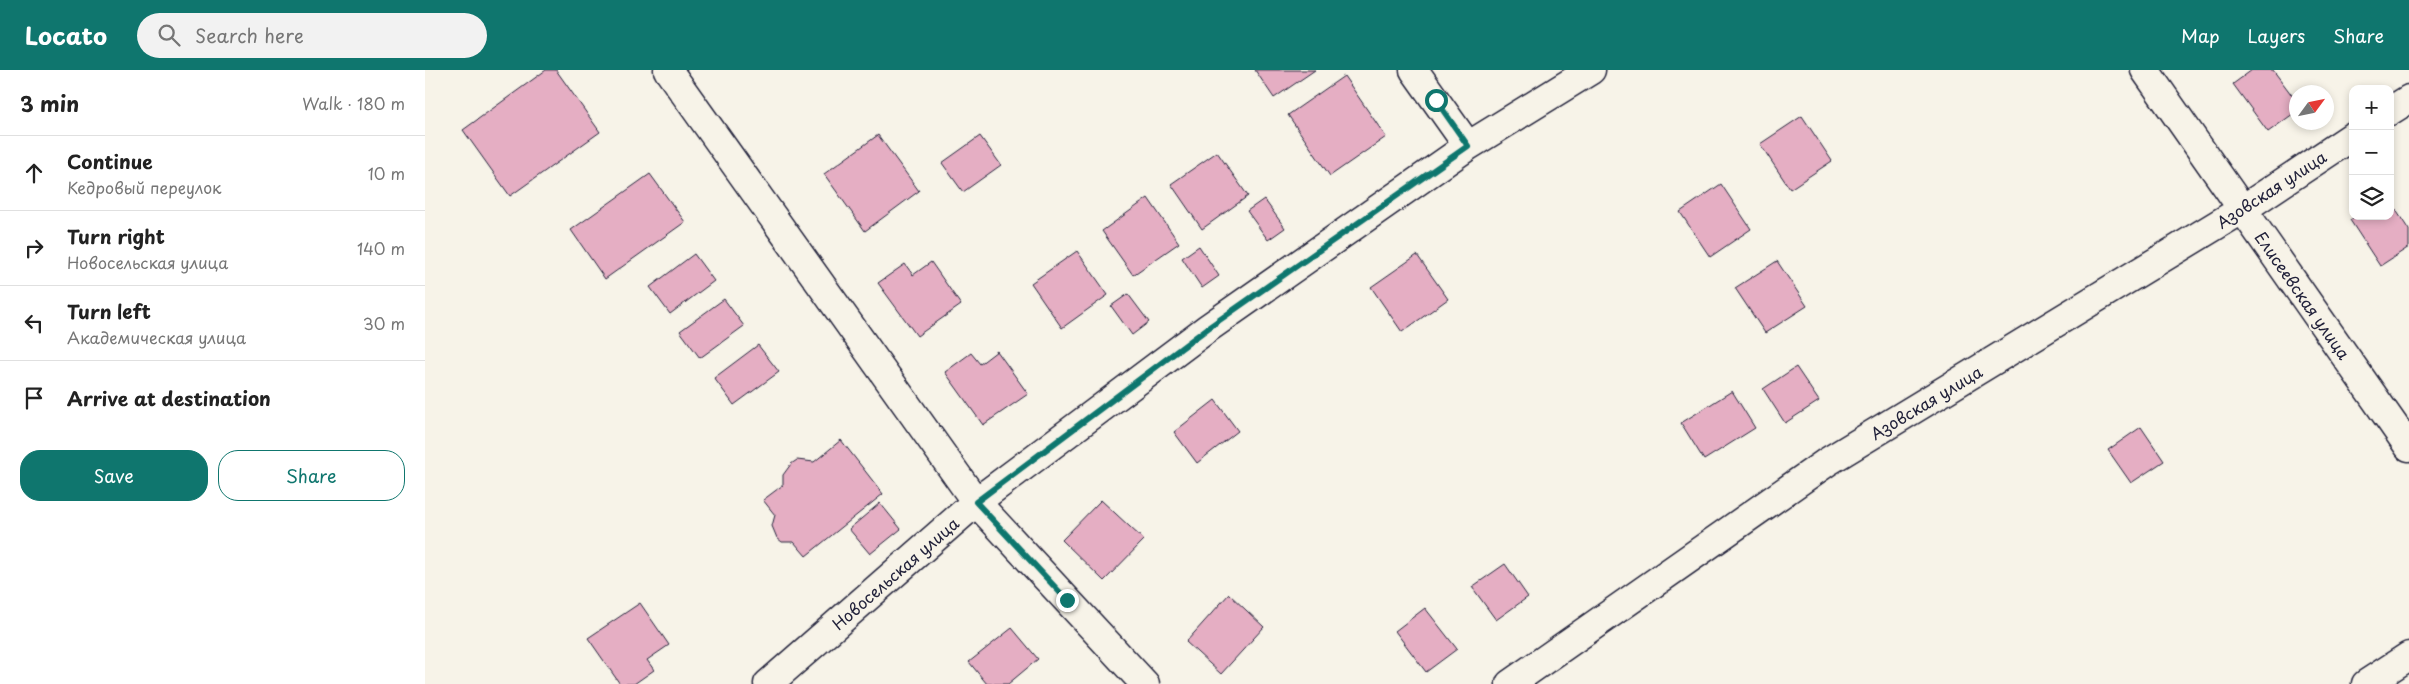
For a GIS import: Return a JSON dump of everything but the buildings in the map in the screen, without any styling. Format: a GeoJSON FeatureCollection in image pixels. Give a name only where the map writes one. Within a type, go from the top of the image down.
{"type":"FeatureCollection","features":[{"type":"Feature","properties":{"kind":"street"},"geometry":{"type":"LineString","coordinates":[[668,70],[976,502],[1145,684]]}},
{"type":"Feature","properties":{"kind":"street"},"geometry":{"type":"LineString","coordinates":[[1414,70],[1468,146]]}},
{"type":"Feature","properties":{"kind":"street","name":"Новосельская улица"},"geometry":{"type":"LineString","coordinates":[[768,684],[976,502],[1208,328],[1468,146],[1591,70]]}},
{"type":"Feature","properties":{"kind":"street","name":"Елисеевская улица"},"geometry":{"type":"LineString","coordinates":[[2145,70],[2409,447]]}},
{"type":"Feature","properties":{"kind":"street"},"geometry":{"type":"LineString","coordinates":[[2394,108],[2409,99]]}},
{"type":"Feature","properties":{"kind":"street","name":"Азовская улица"},"geometry":{"type":"LineString","coordinates":[[1510,684],[1827,462],[2243,209],[2349,139]]}},
{"type":"Feature","properties":{"kind":"street"},"geometry":{"type":"LineString","coordinates":[[2366,684],[2409,656]]}},
{"type":"Feature","properties":{"kind":"route"},"geometry":{"type":"LineString","coordinates":[[1067,600],[976,502],[1208,328],[1468,146],[1436,100]]}}]}
